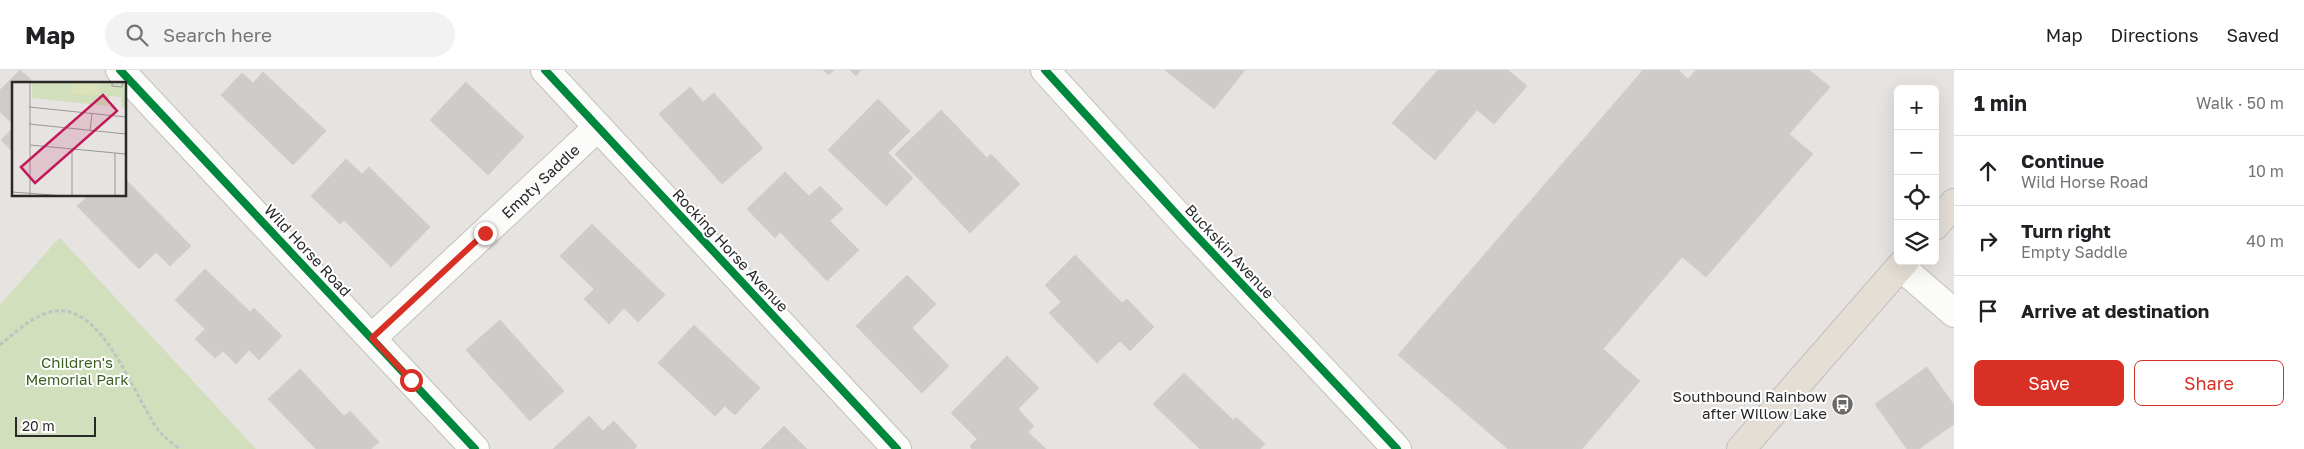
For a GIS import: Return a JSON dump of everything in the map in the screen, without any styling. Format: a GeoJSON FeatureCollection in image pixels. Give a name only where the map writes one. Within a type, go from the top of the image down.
{"type":"FeatureCollection","features":[{"type":"Feature","properties":{"kind":"main road"},"geometry":{"type":"LineString","coordinates":[[1939,221],[1954,204]]}},
{"type":"Feature","properties":{"kind":"main road"},"geometry":{"type":"LineString","coordinates":[[1741,449],[1902,265]]}},
{"type":"Feature","properties":{"kind":"street","name":"Wild Horse Road"},"geometry":{"type":"LineString","coordinates":[[120,70],[475,449]]}},
{"type":"Feature","properties":{"kind":"street","name":"Rocking Horse Avenue"},"geometry":{"type":"LineString","coordinates":[[545,70],[897,449]]}},
{"type":"Feature","properties":{"kind":"street","name":"Buckskin Avenue"},"geometry":{"type":"LineString","coordinates":[[1059,75],[1190,229],[1397,449]]}},
{"type":"Feature","properties":{"kind":"street","name":"Empty Saddle"},"geometry":{"type":"LineString","coordinates":[[372,338],[598,127]]}},
{"type":"Feature","properties":{"kind":"street"},"geometry":{"type":"LineString","coordinates":[[1904,265],[1954,313]]}},
{"type":"Feature","properties":{"kind":"path"},"geometry":{"type":"LineString","coordinates":[[0,345],[25,324],[48,312],[67,310],[88,321],[105,339],[130,378],[160,432],[180,449]]}},
{"type":"Feature","properties":{"kind":"green space","name":"Children's Memorial Park"},"geometry":{"type":"Polygon","coordinates":[[[59,238],[256,449],[0,449],[0,305],[59,238]]]}},
{"type":"Feature","properties":{"kind":"building"},"geometry":{"type":"Polygon","coordinates":[[[20,70],[34,82],[12,82],[12,123],[0,112],[0,90],[20,70]]]}},
{"type":"Feature","properties":{"kind":"building"},"geometry":{"type":"Polygon","coordinates":[[[823,70],[834,70],[829,75],[823,70]]]}},
{"type":"Feature","properties":{"kind":"building"},"geometry":{"type":"Polygon","coordinates":[[[850,70],[861,70],[856,76],[850,70]]]}},
{"type":"Feature","properties":{"kind":"building"},"geometry":{"type":"Polygon","coordinates":[[[1165,70],[1245,70],[1214,109],[1165,70]]]}},
{"type":"Feature","properties":{"kind":"building"},"geometry":{"type":"Polygon","coordinates":[[[1438,70],[1508,70],[1527,86],[1494,124],[1477,110],[1435,160],[1392,123],[1438,70]]]}},
{"type":"Feature","properties":{"kind":"building"},"geometry":{"type":"Polygon","coordinates":[[[1643,70],[1678,70],[1688,79],[1696,70],[1809,70],[1830,87],[1789,134],[1813,154],[1706,277],[1682,257],[1603,349],[1640,381],[1582,449],[1508,449],[1398,355],[1643,70]]]}},
{"type":"Feature","properties":{"kind":"building"},"geometry":{"type":"Polygon","coordinates":[[[263,72],[326,131],[293,165],[221,95],[242,73],[253,83],[263,72]]]}},
{"type":"Feature","properties":{"kind":"building"},"geometry":{"type":"Polygon","coordinates":[[[466,82],[524,137],[488,175],[430,120],[466,82]]]}},
{"type":"Feature","properties":{"kind":"building"},"geometry":{"type":"Polygon","coordinates":[[[690,87],[703,102],[714,93],[763,148],[722,184],[659,114],[690,87]]]}},
{"type":"Feature","properties":{"kind":"building"},"geometry":{"type":"Polygon","coordinates":[[[878,99],[910,131],[888,153],[913,178],[886,206],[828,150],[878,99]]]}},
{"type":"Feature","properties":{"kind":"building"},"geometry":{"type":"Polygon","coordinates":[[[941,110],[987,158],[991,154],[1020,184],[970,233],[895,154],[941,110]]]}},
{"type":"Feature","properties":{"kind":"building"},"geometry":{"type":"Polygon","coordinates":[[[12,129],[12,151],[1,140],[12,129]]]}},
{"type":"Feature","properties":{"kind":"building"},"geometry":{"type":"Polygon","coordinates":[[[346,159],[362,174],[369,167],[430,227],[391,267],[344,220],[340,224],[311,196],[346,159]]]}},
{"type":"Feature","properties":{"kind":"building"},"geometry":{"type":"Polygon","coordinates":[[[785,172],[809,196],[820,186],[843,209],[830,221],[859,250],[827,281],[780,232],[775,238],[747,209],[785,172]]]}},
{"type":"Feature","properties":{"kind":"building"},"geometry":{"type":"Polygon","coordinates":[[[126,180],[191,246],[170,266],[156,252],[139,269],[77,206],[88,196],[126,196],[126,180]]]}},
{"type":"Feature","properties":{"kind":"building"},"geometry":{"type":"Polygon","coordinates":[[[592,224],[665,295],[638,322],[624,308],[609,324],[584,299],[594,289],[560,256],[592,224]]]}},
{"type":"Feature","properties":{"kind":"building"},"geometry":{"type":"Polygon","coordinates":[[[1075,255],[1122,303],[1127,299],[1154,327],[1130,351],[1120,341],[1097,363],[1049,313],[1061,302],[1045,285],[1075,255]]]}},
{"type":"Feature","properties":{"kind":"building"},"geometry":{"type":"Polygon","coordinates":[[[205,269],[250,312],[254,308],[282,336],[259,360],[249,350],[236,364],[223,351],[215,358],[195,339],[205,329],[175,300],[205,269]]]}},
{"type":"Feature","properties":{"kind":"building"},"geometry":{"type":"Polygon","coordinates":[[[907,275],[936,304],[912,328],[949,366],[922,393],[856,326],[907,275]]]}},
{"type":"Feature","properties":{"kind":"building"},"geometry":{"type":"Polygon","coordinates":[[[500,320],[564,391],[530,421],[466,350],[500,320]]]}},
{"type":"Feature","properties":{"kind":"building"},"geometry":{"type":"Polygon","coordinates":[[[694,325],[760,388],[735,415],[725,406],[715,416],[658,363],[694,325]]]}},
{"type":"Feature","properties":{"kind":"building"},"geometry":{"type":"Polygon","coordinates":[[[1007,356],[1039,388],[1018,409],[1034,426],[1028,432],[1046,449],[972,449],[970,446],[977,439],[951,413],[1007,356]]]}},
{"type":"Feature","properties":{"kind":"building"},"geometry":{"type":"Polygon","coordinates":[[[1927,367],[1954,405],[1954,424],[1919,449],[1907,449],[1875,404],[1927,367]]]}},
{"type":"Feature","properties":{"kind":"building"},"geometry":{"type":"Polygon","coordinates":[[[300,369],[344,416],[350,411],[379,442],[371,449],[316,449],[268,399],[300,369]]]}},
{"type":"Feature","properties":{"kind":"building"},"geometry":{"type":"Polygon","coordinates":[[[1184,373],[1233,420],[1236,417],[1265,444],[1260,449],[1200,449],[1153,404],[1184,373]]]}},
{"type":"Feature","properties":{"kind":"building"},"geometry":{"type":"Polygon","coordinates":[[[589,416],[603,431],[614,421],[637,446],[634,449],[553,449],[589,416]]]}},
{"type":"Feature","properties":{"kind":"building"},"geometry":{"type":"Polygon","coordinates":[[[784,426],[807,449],[761,449],[784,426]]]}},
{"type":"Feature","properties":{"kind":"cycle path"},"geometry":{"type":"LineString","coordinates":[[120,70],[475,449]]}},
{"type":"Feature","properties":{"kind":"cycle path"},"geometry":{"type":"LineString","coordinates":[[545,70],[897,449]]}},
{"type":"Feature","properties":{"kind":"cycle path"},"geometry":{"type":"LineString","coordinates":[[1045,70],[1190,229],[1397,449]]}},
{"type":"Feature","properties":{"kind":"place","name":"Southbound Rainbow after Willow Lake"},"geometry":{"type":"Point","coordinates":[1843,405]}},
{"type":"Feature","properties":{"kind":"route"},"geometry":{"type":"LineString","coordinates":[[411,380],[372,338],[485,233]]}}]}
